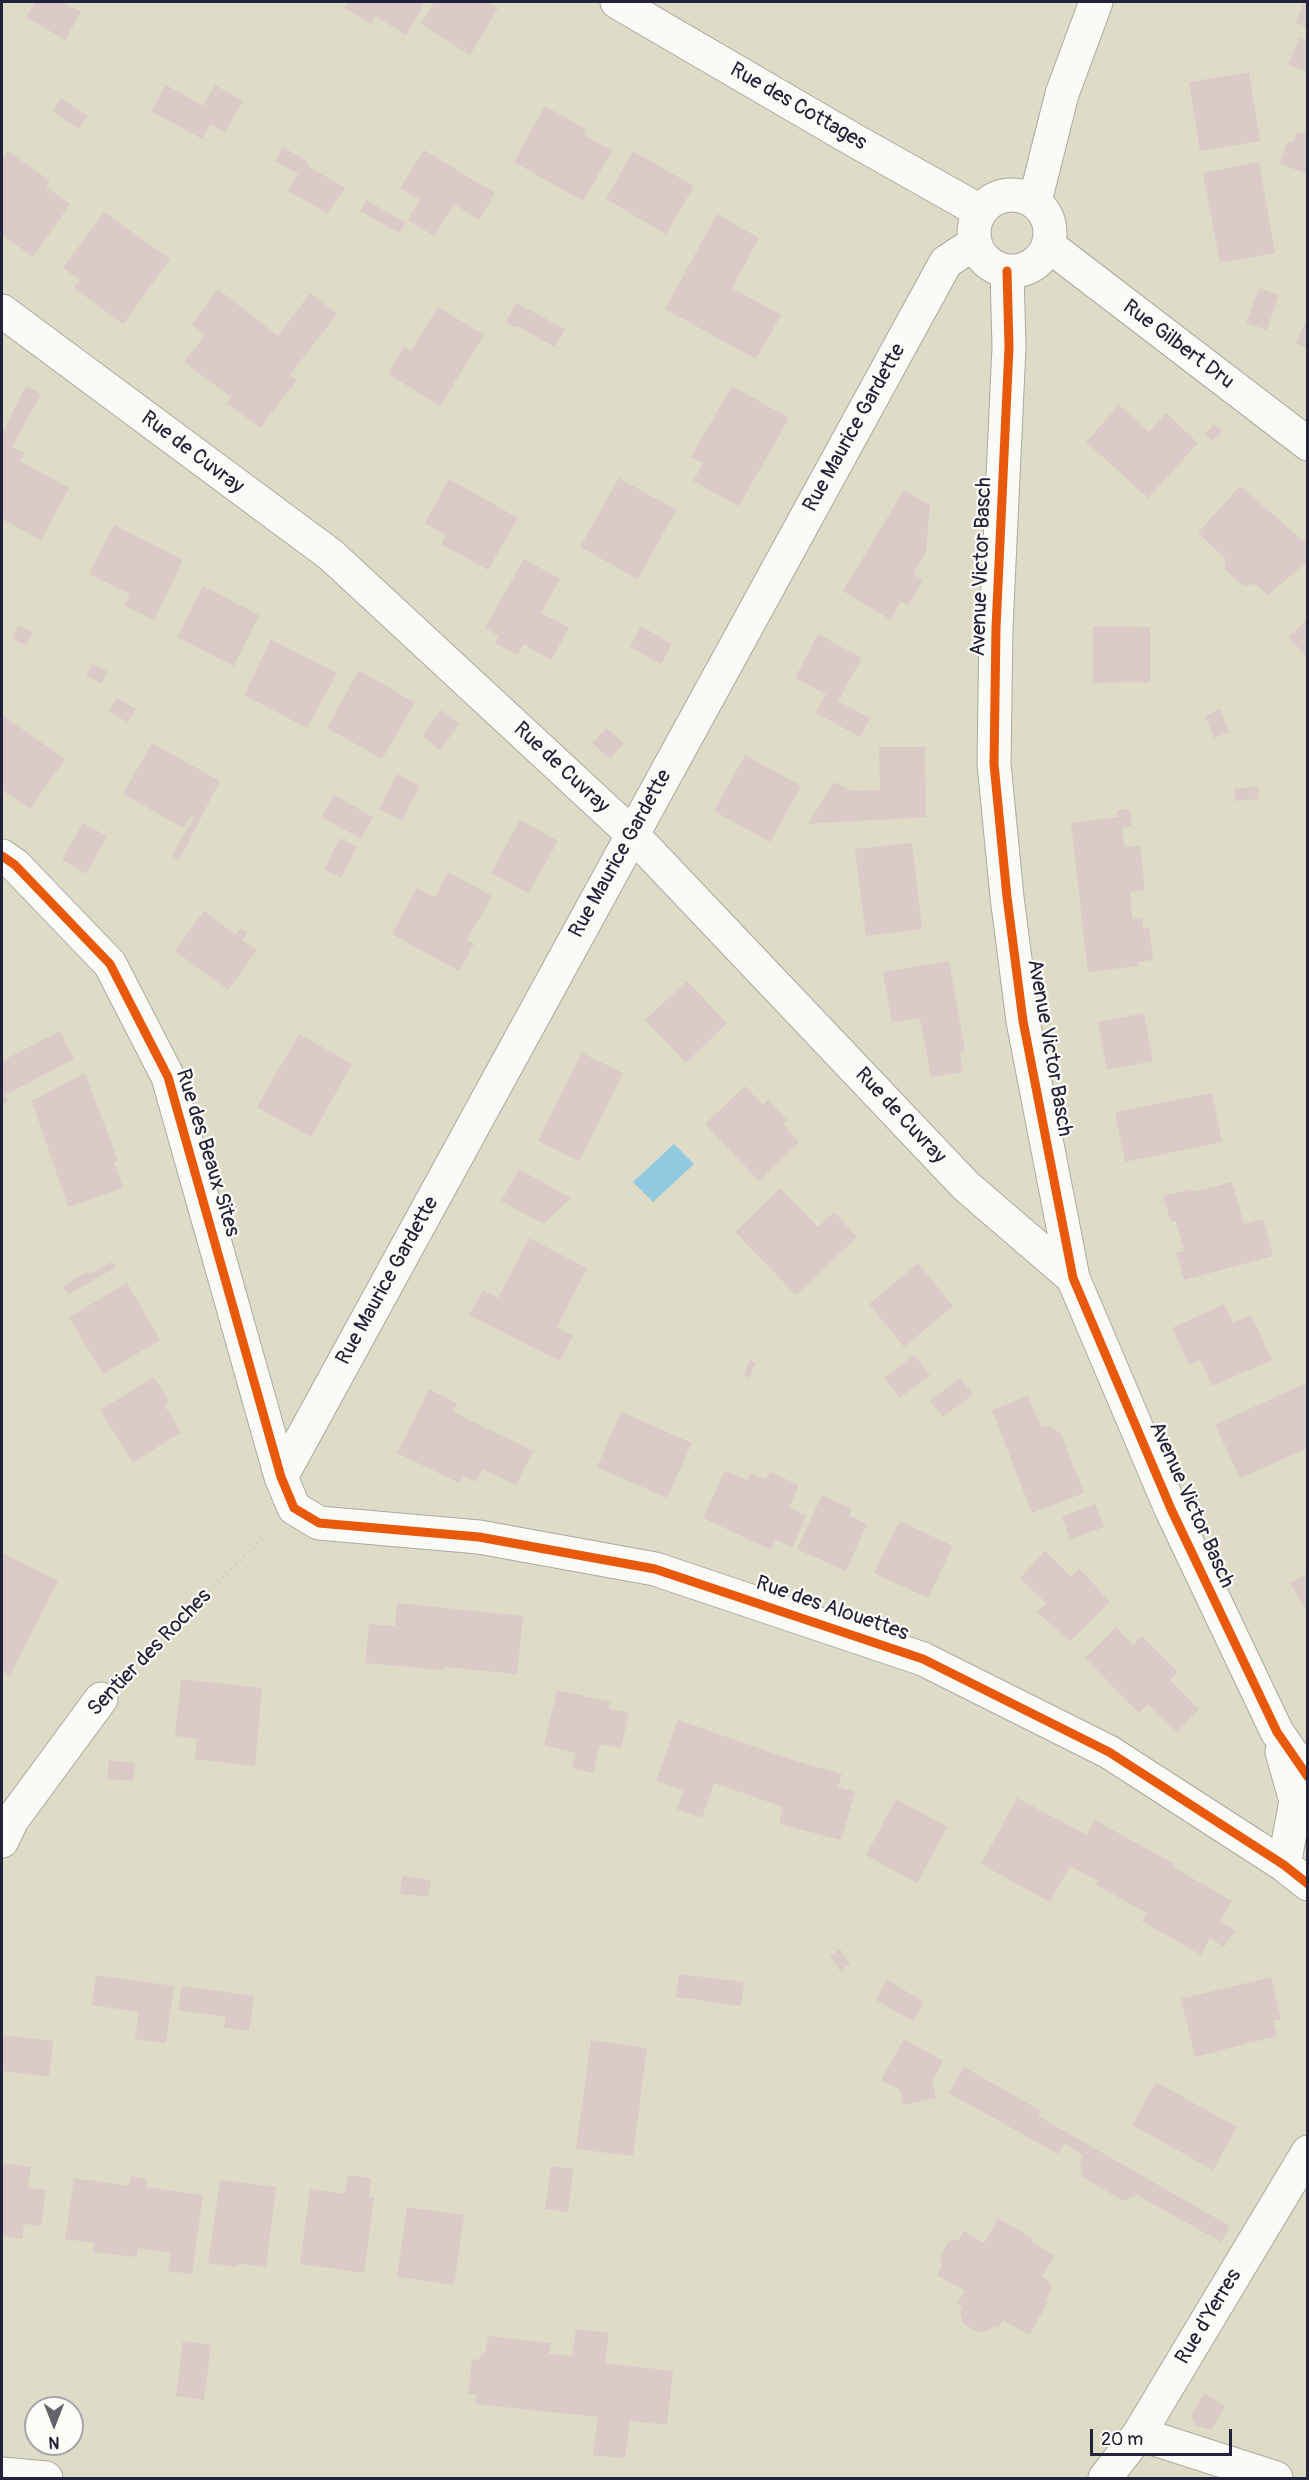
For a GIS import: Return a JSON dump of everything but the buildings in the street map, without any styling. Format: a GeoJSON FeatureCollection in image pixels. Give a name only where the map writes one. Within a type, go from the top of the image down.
{"type":"FeatureCollection","features":[{"type":"Feature","properties":{"kind":"street","name":"Rue des Cottages"},"geometry":{"type":"LineString","coordinates":[[617,2],[852,140],[980,211]]}},
{"type":"Feature","properties":{"kind":"street"},"geometry":{"type":"LineString","coordinates":[[1035,201],[1062,94],[1096,2]]}},
{"type":"Feature","properties":{"kind":"street"},"geometry":{"type":"LineString","coordinates":[[999,196],[1024,196],[1035,201],[1043,210],[1050,233],[1048,245],[1042,256],[1032,266],[1020,270],[1007,271],[987,262],[979,254],[973,232],[980,211],[999,196]]}},
{"type":"Feature","properties":{"kind":"street","name":"Rue Maurice Gardette"},"geometry":{"type":"LineString","coordinates":[[281,1477],[946,262],[975,243]]}},
{"type":"Feature","properties":{"kind":"street","name":"Rue Gilbert Dru"},"geometry":{"type":"LineString","coordinates":[[1048,245],[1308,444]]}},
{"type":"Feature","properties":{"kind":"street","name":"Avenue Victor Basch"},"geometry":{"type":"LineString","coordinates":[[1007,271],[1009,347],[996,628],[994,764],[1023,1021],[1073,1278],[1171,1509],[1277,1732],[1308,1776]]}},
{"type":"Feature","properties":{"kind":"street","name":"Rue de Cuvray"},"geometry":{"type":"LineString","coordinates":[[2,311],[331,555],[632,834],[966,1186],[1073,1278]]}},
{"type":"Feature","properties":{"kind":"street","name":"Rue des Beaux Sites"},"geometry":{"type":"LineString","coordinates":[[2,856],[15,865],[110,964],[168,1077],[281,1477],[294,1508]]}},
{"type":"Feature","properties":{"kind":"street","name":"Rue des Alouettes"},"geometry":{"type":"LineString","coordinates":[[294,1508],[319,1523],[479,1537],[655,1569],[923,1659],[1109,1752],[1296,1874]]}},
{"type":"Feature","properties":{"kind":"street","name":"Sentier des Roches"},"geometry":{"type":"LineString","coordinates":[[2,1841],[12,1820],[101,1699]]}},
{"type":"Feature","properties":{"kind":"street","name":"Avenue Victor Basch"},"geometry":{"type":"LineString","coordinates":[[1277,1732],[1296,1801],[1296,1874]]}},
{"type":"Feature","properties":{"kind":"street","name":"Rue d'Yerres"},"geometry":{"type":"LineString","coordinates":[[1105,2478],[1139,2434],[1308,2152]]}},
{"type":"Feature","properties":{"kind":"street"},"geometry":{"type":"LineString","coordinates":[[1139,2434],[1276,2478]]}},
{"type":"Feature","properties":{"kind":"street"},"geometry":{"type":"LineString","coordinates":[[2,2474],[46,2478]]}},
{"type":"Feature","properties":{"kind":"water"},"geometry":{"type":"Polygon","coordinates":[[[674,1144],[694,1164],[653,1202],[633,1182],[674,1144]]]}},
{"type":"Feature","properties":{"kind":"cycle path"},"geometry":{"type":"LineString","coordinates":[[1007,271],[1009,347],[996,628],[994,764],[1007,897],[1023,1021],[1073,1278],[1171,1509],[1277,1732],[1308,1777]]}},
{"type":"Feature","properties":{"kind":"cycle path"},"geometry":{"type":"LineString","coordinates":[[2,856],[15,865],[110,964],[168,1077],[281,1477],[294,1508],[319,1523],[479,1537],[655,1569],[923,1659],[1109,1752],[1284,1865],[1308,1884]]}}]}
